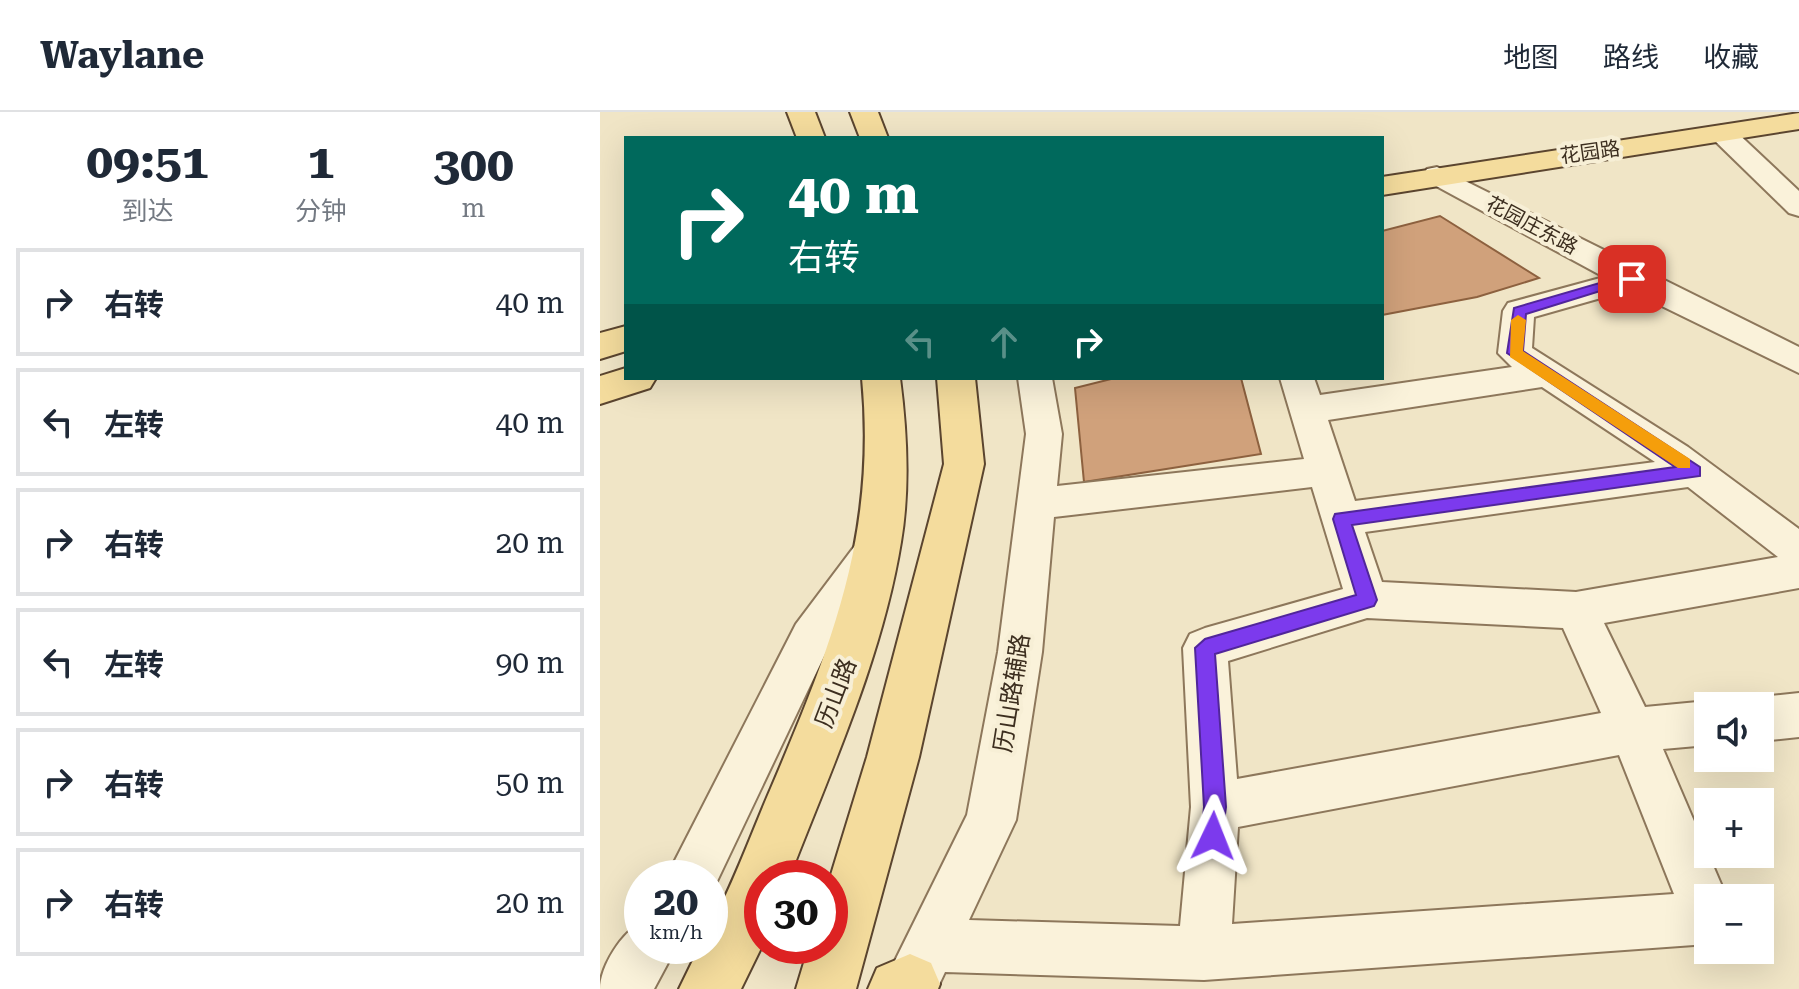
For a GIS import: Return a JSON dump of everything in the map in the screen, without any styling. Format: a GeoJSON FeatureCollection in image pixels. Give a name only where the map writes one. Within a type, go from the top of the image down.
{"type":"FeatureCollection","features":[{"type":"Feature","properties":{"kind":"main road"},"geometry":{"type":"LineString","coordinates":[[801,112],[810,136]]}},
{"type":"Feature","properties":{"kind":"main road"},"geometry":{"type":"LineString","coordinates":[[864,112],[873,136]]}},
{"type":"Feature","properties":{"kind":"main road","name":"花园路"},"geometry":{"type":"LineString","coordinates":[[1384,186],[1799,121]]}},
{"type":"Feature","properties":{"kind":"main road"},"geometry":{"type":"LineString","coordinates":[[600,346],[624,339]]}},
{"type":"Feature","properties":{"kind":"main road"},"geometry":{"type":"LineString","coordinates":[[600,390],[631,380]]}},
{"type":"Feature","properties":{"kind":"main road","name":"历山路"},"geometry":{"type":"LineString","coordinates":[[709,989],[739,932],[850,658],[880,541],[887,430],[881,380]]}},
{"type":"Feature","properties":{"kind":"main road"},"geometry":{"type":"LineString","coordinates":[[826,989],[893,757],[964,464],[956,380]]}},
{"type":"Feature","properties":{"kind":"street"},"geometry":{"type":"LineString","coordinates":[[1722,133],[1799,207]]}},
{"type":"Feature","properties":{"kind":"street","name":"花园庄东路"},"geometry":{"type":"LineString","coordinates":[[1437,175],[1632,279],[1799,361]]}},
{"type":"Feature","properties":{"kind":"street"},"geometry":{"type":"LineString","coordinates":[[1632,279],[1519,311],[1515,353],[1694,472],[1799,551]]}},
{"type":"Feature","properties":{"kind":"street"},"geometry":{"type":"LineString","coordinates":[[1367,600],[1302,394],[1547,374]]}},
{"type":"Feature","properties":{"kind":"street","name":"历山路辅路"},"geometry":{"type":"LineString","coordinates":[[911,977],[991,820],[1020,652],[1044,434],[1045,381]]}},
{"type":"Feature","properties":{"kind":"street"},"geometry":{"type":"LineString","coordinates":[[1036,504],[1326,471]]}},
{"type":"Feature","properties":{"kind":"street"},"geometry":{"type":"LineString","coordinates":[[1342,519],[1694,472]]}},
{"type":"Feature","properties":{"kind":"street"},"geometry":{"type":"LineString","coordinates":[[701,860],[811,638],[880,541]]}},
{"type":"Feature","properties":{"kind":"street"},"geometry":{"type":"LineString","coordinates":[[1204,953],[1215,807],[1205,648],[1367,600],[1576,610],[1799,571]]}},
{"type":"Feature","properties":{"kind":"street"},"geometry":{"type":"LineString","coordinates":[[1576,610],[1632,730],[1695,884]]}},
{"type":"Feature","properties":{"kind":"street"},"geometry":{"type":"LineString","coordinates":[[1774,718],[1799,715]]}},
{"type":"Feature","properties":{"kind":"street"},"geometry":{"type":"LineString","coordinates":[[1215,807],[1632,730],[1694,724]]}},
{"type":"Feature","properties":{"kind":"street"},"geometry":{"type":"LineString","coordinates":[[911,977],[1694,917]]}},
{"type":"Feature","properties":{"kind":"street"},"geometry":{"type":"LineString","coordinates":[[623,989],[639,964]]}},
{"type":"Feature","properties":{"kind":"building"},"geometry":{"type":"Polygon","coordinates":[[[1440,216],[1539,278],[1477,297],[1384,315],[1384,230],[1440,216]]]}},
{"type":"Feature","properties":{"kind":"building"},"geometry":{"type":"Polygon","coordinates":[[[1107,380],[1242,380],[1261,454],[1084,482],[1075,388],[1107,380]]]}},
{"type":"Feature","properties":{"kind":"slow traffic"},"geometry":{"type":"LineString","coordinates":[[1518,320],[1515,353],[1684,463]]}},
{"type":"Feature","properties":{"kind":"route"},"geometry":{"type":"LineString","coordinates":[[1213,836],[1215,807],[1205,648],[1367,600],[1342,519],[1694,472],[1515,353],[1519,311],[1632,279]]}}]}
